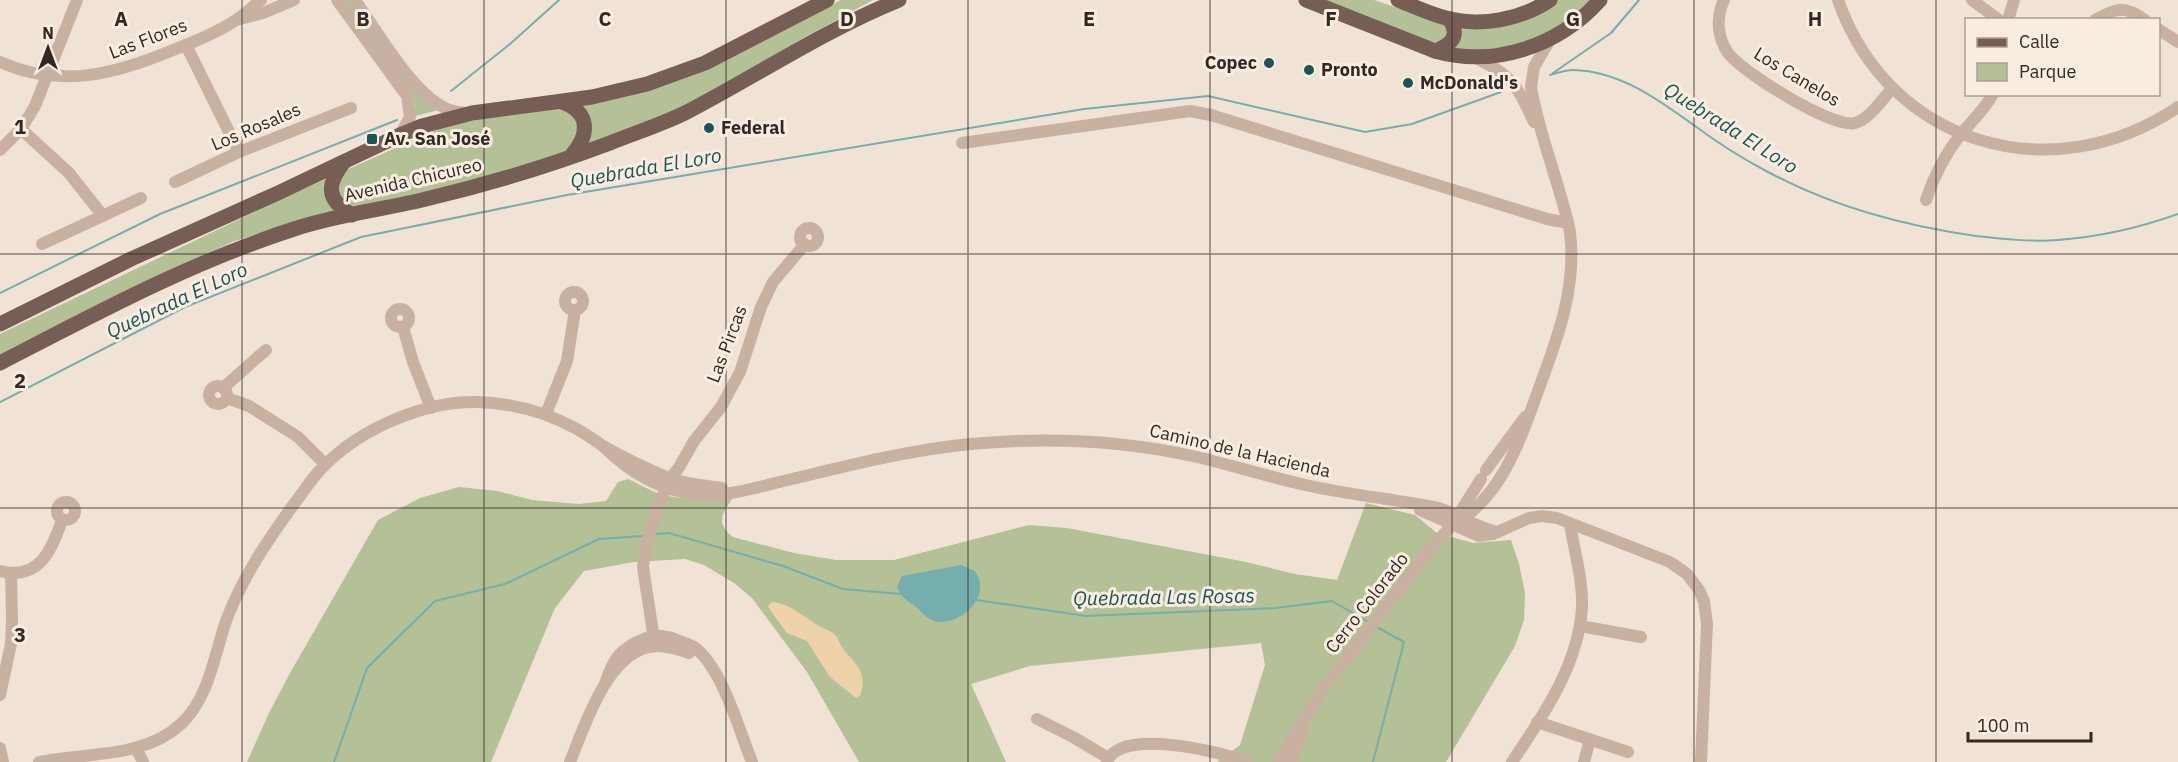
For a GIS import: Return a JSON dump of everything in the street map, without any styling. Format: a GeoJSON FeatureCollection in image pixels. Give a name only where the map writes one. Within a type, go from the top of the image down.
{"type":"FeatureCollection","features":[{"type":"Feature","properties":{"kind":"main road","name":"Avenida Chicureo"},"geometry":{"type":"LineString","coordinates":[[0,324],[121,264],[422,126],[472,113],[562,102],[627,89],[686,71],[827,0]]}},
{"type":"Feature","properties":{"kind":"main road","name":"Avenida Chicureo"},"geometry":{"type":"LineString","coordinates":[[0,363],[138,293],[214,258],[297,228],[476,186],[608,143],[684,113],[848,24],[899,0]]}},
{"type":"Feature","properties":{"kind":"main road"},"geometry":{"type":"LineString","coordinates":[[1306,0],[1435,51],[1452,56],[1474,57],[1506,54],[1551,38],[1580,20],[1600,0]]}},
{"type":"Feature","properties":{"kind":"main road"},"geometry":{"type":"LineString","coordinates":[[1398,0],[1449,19],[1473,22],[1498,20],[1522,14],[1550,0]]}},
{"type":"Feature","properties":{"kind":"main road"},"geometry":{"type":"LineString","coordinates":[[1435,51],[1448,45],[1454,38],[1454,28],[1449,19]]}},
{"type":"Feature","properties":{"kind":"main road"},"geometry":{"type":"LineString","coordinates":[[562,102],[579,111],[585,125],[582,139],[572,155]]}},
{"type":"Feature","properties":{"kind":"main road"},"geometry":{"type":"LineString","coordinates":[[346,159],[334,176],[331,190],[336,203],[352,215]]}},
{"type":"Feature","properties":{"kind":"street"},"geometry":{"type":"LineString","coordinates":[[0,150],[21,129],[35,106],[77,0]]}},
{"type":"Feature","properties":{"kind":"street","name":"Las Flores"},"geometry":{"type":"LineString","coordinates":[[236,21],[261,0]]}},
{"type":"Feature","properties":{"kind":"street","name":"Las Flores"},"geometry":{"type":"LineString","coordinates":[[0,62],[22,70],[48,75],[84,76],[109,73],[186,45],[236,21],[294,0]]}},
{"type":"Feature","properties":{"kind":"street"},"geometry":{"type":"LineString","coordinates":[[337,0],[407,96],[410,117],[400,135]]}},
{"type":"Feature","properties":{"kind":"street"},"geometry":{"type":"LineString","coordinates":[[355,0],[408,75],[422,90],[447,109],[472,113]]}},
{"type":"Feature","properties":{"kind":"street","name":"Los Canelos"},"geometry":{"type":"LineString","coordinates":[[1724,0],[1719,12],[1719,27],[1722,40],[1731,56],[1755,75],[1808,107],[1834,120],[1853,123],[1866,117],[1892,89]]}},
{"type":"Feature","properties":{"kind":"street"},"geometry":{"type":"LineString","coordinates":[[1838,0],[1846,21],[1863,52],[1892,89],[1934,119],[1961,133],[1989,143],[2021,149],[2073,149],[2121,138],[2149,125],[2178,107]]}},
{"type":"Feature","properties":{"kind":"street"},"geometry":{"type":"LineString","coordinates":[[1972,0],[1996,18]]}},
{"type":"Feature","properties":{"kind":"street"},"geometry":{"type":"LineString","coordinates":[[2008,18],[2014,0]]}},
{"type":"Feature","properties":{"kind":"street"},"geometry":{"type":"LineString","coordinates":[[2098,18],[2112,10],[2122,9],[2132,11],[2142,18]]}},
{"type":"Feature","properties":{"kind":"street"},"geometry":{"type":"LineString","coordinates":[[2160,30],[2178,42]]}},
{"type":"Feature","properties":{"kind":"street","name":"Cerro Colorado"},"geometry":{"type":"LineString","coordinates":[[1458,520],[1479,506],[1517,448],[1560,334],[1567,307],[1570,284],[1568,223],[1531,82],[1534,67],[1551,38]]}},
{"type":"Feature","properties":{"kind":"street"},"geometry":{"type":"LineString","coordinates":[[186,45],[239,152]]}},
{"type":"Feature","properties":{"kind":"street","name":"Cerro Colorado"},"geometry":{"type":"LineString","coordinates":[[1474,57],[1502,71],[1515,83],[1547,147]]}},
{"type":"Feature","properties":{"kind":"street"},"geometry":{"type":"LineString","coordinates":[[1926,200],[1941,164],[1961,133],[1979,115],[1992,96]]}},
{"type":"Feature","properties":{"kind":"street","name":"Los Rosales"},"geometry":{"type":"LineString","coordinates":[[175,182],[239,152],[351,108]]}},
{"type":"Feature","properties":{"kind":"street"},"geometry":{"type":"LineString","coordinates":[[962,143],[1190,111],[1210,115],[1547,219],[1568,223]]}},
{"type":"Feature","properties":{"kind":"street"},"geometry":{"type":"LineString","coordinates":[[21,129],[69,173],[103,216]]}},
{"type":"Feature","properties":{"kind":"street"},"geometry":{"type":"LineString","coordinates":[[42,244],[141,198]]}},
{"type":"Feature","properties":{"kind":"street","name":"Las Pircas"},"geometry":{"type":"LineString","coordinates":[[653,641],[644,567],[646,545],[668,483],[694,441],[721,406],[740,372],[761,307],[773,282],[805,244]]}},
{"type":"Feature","properties":{"kind":"street"},"geometry":{"type":"LineString","coordinates":[[546,414],[567,362],[575,310]]}},
{"type":"Feature","properties":{"kind":"street"},"geometry":{"type":"LineString","coordinates":[[403,327],[413,362],[431,408]]}},
{"type":"Feature","properties":{"kind":"street"},"geometry":{"type":"LineString","coordinates":[[266,350],[225,393],[298,437],[325,465]]}},
{"type":"Feature","properties":{"kind":"street","name":"Camino de la Hacienda"},"geometry":{"type":"LineString","coordinates":[[39,762],[136,748],[164,737],[182,723],[198,704],[226,621],[242,585],[267,542],[325,465],[369,432],[398,418],[431,408],[476,402],[510,405],[546,414],[575,428],[603,446],[633,471],[704,495],[744,490],[918,451],[983,443],[1056,440],[1161,450],[1312,487],[1434,507],[1458,520],[1479,536],[1488,536],[1529,518],[1542,516],[1557,518],[1670,562],[1687,574],[1700,590],[1707,624],[1701,762]]}},
{"type":"Feature","properties":{"kind":"street","name":"Cerro Colorado"},"geometry":{"type":"LineString","coordinates":[[1278,762],[1313,704],[1361,638],[1458,520],[1487,470],[1532,409]]}},
{"type":"Feature","properties":{"kind":"street"},"geometry":{"type":"LineString","coordinates":[[1487,470],[1505,468]]}},
{"type":"Feature","properties":{"kind":"street"},"geometry":{"type":"LineString","coordinates":[[0,695],[11,644],[12,618],[5,572],[28,571],[46,558],[55,542],[62,520]]}},
{"type":"Feature","properties":{"kind":"street"},"geometry":{"type":"LineString","coordinates":[[1512,762],[1564,676],[1575,649],[1582,604],[1570,524]]}},
{"type":"Feature","properties":{"kind":"street"},"geometry":{"type":"LineString","coordinates":[[1580,626],[1641,637]]}},
{"type":"Feature","properties":{"kind":"street"},"geometry":{"type":"LineString","coordinates":[[570,762],[611,666],[620,652],[632,644],[670,637],[694,648],[706,661],[727,696],[752,762]]}},
{"type":"Feature","properties":{"kind":"street","name":"Cerro Colorado"},"geometry":{"type":"LineString","coordinates":[[1291,762],[1313,704]]}},
{"type":"Feature","properties":{"kind":"street"},"geometry":{"type":"LineString","coordinates":[[1037,719],[1073,737],[1107,760],[1115,752],[1124,748],[1159,744],[1193,747],[1249,762]]}},
{"type":"Feature","properties":{"kind":"street"},"geometry":{"type":"LineString","coordinates":[[1537,722],[1628,752]]}},
{"type":"Feature","properties":{"kind":"street"},"geometry":{"type":"LineString","coordinates":[[1584,762],[1590,740]]}},
{"type":"Feature","properties":{"kind":"street"},"geometry":{"type":"LineString","coordinates":[[0,748],[3,762]]}},
{"type":"Feature","properties":{"kind":"street"},"geometry":{"type":"LineString","coordinates":[[136,748],[142,762]]}},
{"type":"Feature","properties":{"kind":"green space"},"geometry":{"type":"Polygon","coordinates":[[[343,0],[349,0],[411,86],[439,110],[415,116],[415,106],[410,92],[343,0]]]}},
{"type":"Feature","properties":{"kind":"green space"},"geometry":{"type":"Polygon","coordinates":[[[841,0],[873,0],[805,37],[702,99],[622,133],[528,166],[428,194],[320,214],[232,242],[0,356],[0,334],[288,196],[445,126],[682,79],[841,0]]]}},
{"type":"Feature","properties":{"kind":"green space"},"geometry":{"type":"Polygon","coordinates":[[[1321,0],[1374,0],[1445,24],[1449,34],[1441,43],[1431,42],[1321,0]]]}},
{"type":"Feature","properties":{"kind":"green space"},"geometry":{"type":"Polygon","coordinates":[[[1557,0],[1590,0],[1562,26],[1513,47],[1461,51],[1453,46],[1458,28],[1557,0]]]}},
{"type":"Feature","properties":{"kind":"green space"},"geometry":{"type":"Polygon","coordinates":[[[628,479],[667,496],[732,499],[725,509],[722,523],[733,537],[794,553],[836,560],[894,560],[1029,525],[1067,528],[1246,562],[1295,574],[1337,580],[1366,503],[1415,515],[1437,533],[1473,543],[1511,540],[1525,593],[1524,620],[1515,646],[1446,762],[1217,762],[1240,745],[1265,665],[1261,643],[1030,666],[971,684],[1006,762],[859,762],[807,672],[752,598],[734,583],[704,565],[685,559],[634,562],[584,571],[555,608],[491,762],[247,762],[290,673],[378,520],[420,498],[459,487],[497,491],[532,500],[579,504],[606,501],[618,482],[628,479]]]}},
{"type":"Feature","properties":{"kind":"sand"},"geometry":{"type":"Polygon","coordinates":[[[773,602],[793,609],[834,634],[859,668],[863,680],[860,696],[856,698],[830,677],[807,641],[787,633],[768,607],[773,602]]]}},
{"type":"Feature","properties":{"kind":"water"},"geometry":{"type":"Polygon","coordinates":[[[961,565],[975,571],[980,582],[980,589],[970,609],[950,621],[930,619],[905,598],[897,587],[902,576],[961,565]]]}},
{"type":"Feature","properties":{"kind":"waterway"},"geometry":{"type":"LineString","coordinates":[[451,91],[510,44],[559,0]]}},
{"type":"Feature","properties":{"kind":"waterway"},"geometry":{"type":"LineString","coordinates":[[1553,73],[1611,33],[1639,0]]}},
{"type":"Feature","properties":{"kind":"waterway","name":"Quebrada El Loro"},"geometry":{"type":"LineString","coordinates":[[1550,75],[1573,70],[1623,81],[1653,97],[1740,156],[1793,184],[1843,205],[1922,227],[1976,236],[2048,241],[2119,231],[2178,214]]}},
{"type":"Feature","properties":{"kind":"waterway","name":"Quebrada El Loro"},"geometry":{"type":"LineString","coordinates":[[0,402],[185,307],[361,237],[567,195],[1084,109],[1208,96],[1365,132],[1412,124],[1501,92]]}},
{"type":"Feature","properties":{"kind":"waterway"},"geometry":{"type":"LineString","coordinates":[[0,293],[160,214],[397,120]]}},
{"type":"Feature","properties":{"kind":"waterway","name":"Quebrada Las Rosas"},"geometry":{"type":"LineString","coordinates":[[656,534],[669,533],[783,566],[843,589],[901,594]]}},
{"type":"Feature","properties":{"kind":"waterway","name":"Quebrada Las Rosas"},"geometry":{"type":"LineString","coordinates":[[334,762],[367,668],[435,601],[505,584],[599,539],[642,536]]}},
{"type":"Feature","properties":{"kind":"waterway","name":"Quebrada Las Rosas"},"geometry":{"type":"LineString","coordinates":[[976,600],[1086,616],[1275,608],[1332,601],[1368,622]]}},
{"type":"Feature","properties":{"kind":"waterway","name":"Quebrada Las Rosas"},"geometry":{"type":"LineString","coordinates":[[1373,762],[1404,642],[1375,626]]}},
{"type":"Feature","properties":{"kind":"place","name":"Copec"},"geometry":{"type":"Point","coordinates":[1269,63]}},
{"type":"Feature","properties":{"kind":"place","name":"Pronto"},"geometry":{"type":"Point","coordinates":[1309,70]}},
{"type":"Feature","properties":{"kind":"place","name":"McDonald's"},"geometry":{"type":"Point","coordinates":[1408,83]}},
{"type":"Feature","properties":{"kind":"place","name":"Federal"},"geometry":{"type":"Point","coordinates":[709,128]}},
{"type":"Feature","properties":{"kind":"place","name":"Av. San José"},"geometry":{"type":"Point","coordinates":[372,139]}}]}
